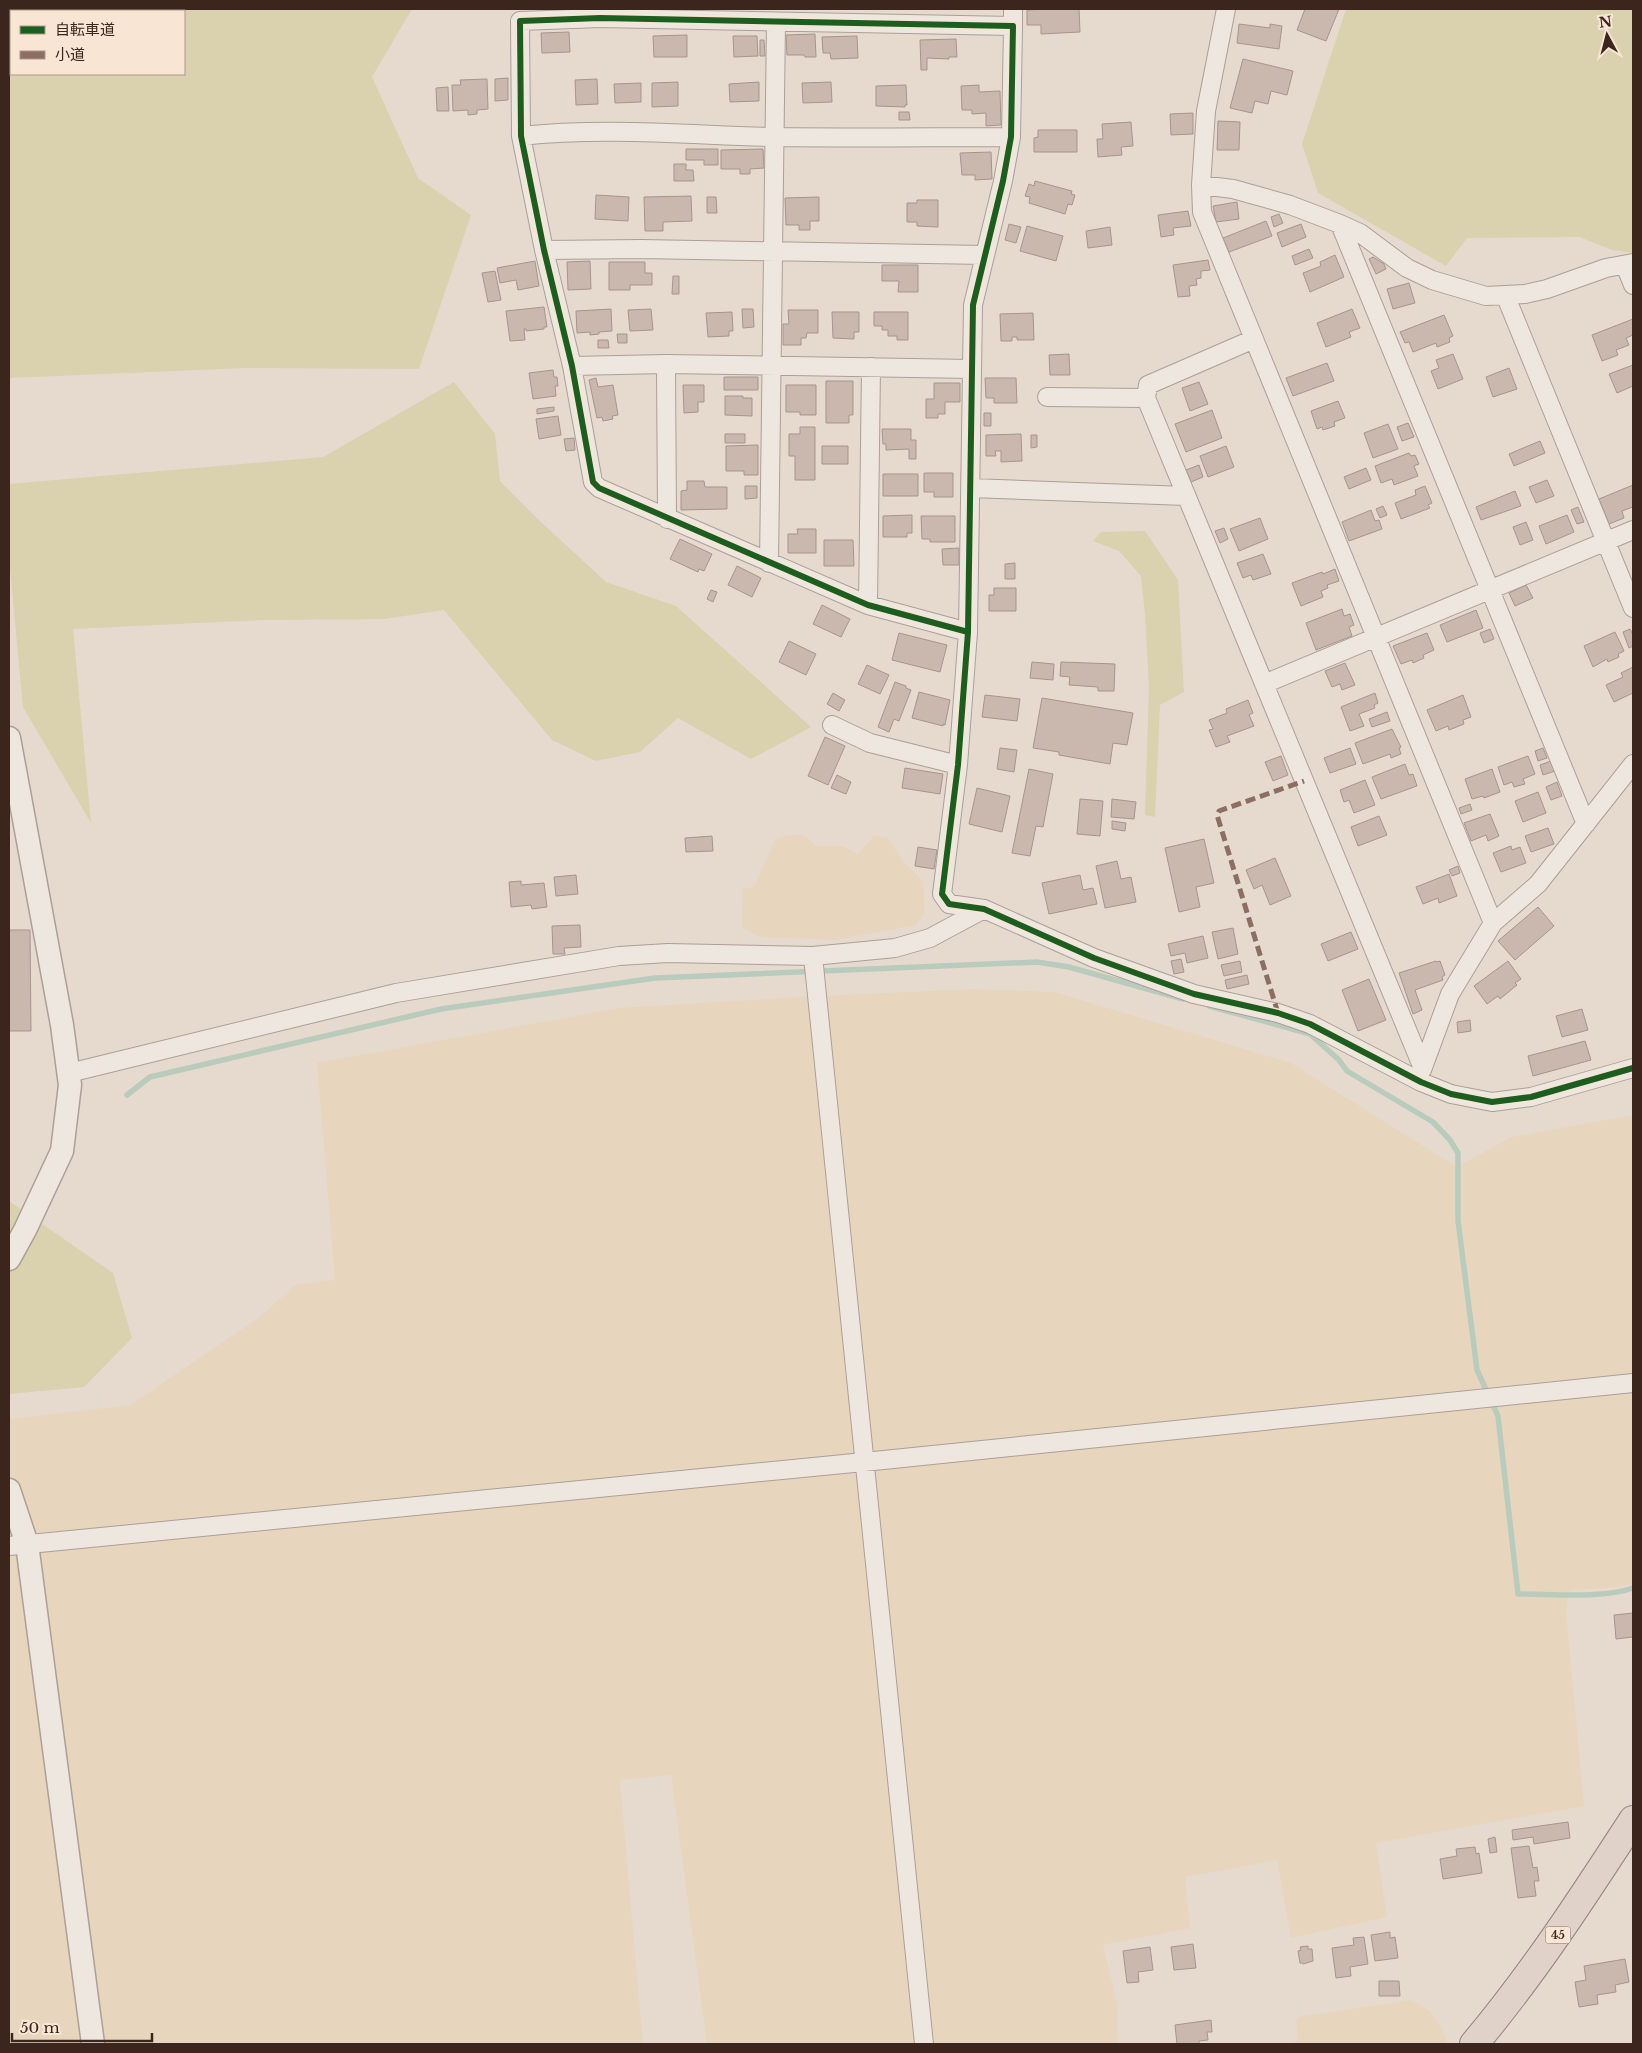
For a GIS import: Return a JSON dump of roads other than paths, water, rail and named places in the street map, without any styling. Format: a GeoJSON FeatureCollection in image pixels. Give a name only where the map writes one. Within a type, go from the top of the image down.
{"type":"FeatureCollection","features":[{"type":"Feature","properties":{"kind":"highway","name":"45"},"geometry":{"type":"LineString","coordinates":[[1474,2044],[1501,2012],[1560,1932],[1633,1820]]}},
{"type":"Feature","properties":{"kind":"street"},"geometry":{"type":"LineString","coordinates":[[1226,9],[1206,110],[1202,212],[1493,923]]}},
{"type":"Feature","properties":{"kind":"street"},"geometry":{"type":"LineString","coordinates":[[968,632],[868,605],[668,519],[599,488],[593,482],[572,366],[544,250],[521,136],[520,15],[776,22],[1013,17],[1011,137],[1003,180],[973,305],[968,632],[958,765],[942,894],[948,904],[984,909],[1112,965],[1194,994],[1278,1013],[1310,1024],[1422,1074],[1451,1094],[1492,1102],[1531,1097],[1633,1068]]}},
{"type":"Feature","properties":{"kind":"street"},"geometry":{"type":"LineString","coordinates":[[769,563],[770,366],[776,22]]}},
{"type":"Feature","properties":{"kind":"street"},"geometry":{"type":"LineString","coordinates":[[521,136],[552,133],[694,134],[774,137],[1011,137]]}},
{"type":"Feature","properties":{"kind":"street"},"geometry":{"type":"LineString","coordinates":[[1202,185],[1233,189],[1290,205],[1340,224],[1360,233],[1407,268],[1432,280],[1486,296],[1506,296],[1547,289],[1606,268],[1629,264],[1633,285]]}},
{"type":"Feature","properties":{"kind":"street"},"geometry":{"type":"LineString","coordinates":[[1340,224],[1586,824]]}},
{"type":"Feature","properties":{"kind":"street"},"geometry":{"type":"LineString","coordinates":[[544,250],[773,250],[984,255]]}},
{"type":"Feature","properties":{"kind":"street"},"geometry":{"type":"LineString","coordinates":[[1506,296],[1633,608]]}},
{"type":"Feature","properties":{"kind":"street"},"geometry":{"type":"LineString","coordinates":[[1254,339],[1148,385],[1146,398],[1422,1074]]}},
{"type":"Feature","properties":{"kind":"street"},"geometry":{"type":"LineString","coordinates":[[572,366],[666,364],[971,369]]}},
{"type":"Feature","properties":{"kind":"street"},"geometry":{"type":"LineString","coordinates":[[666,364],[668,519]]}},
{"type":"Feature","properties":{"kind":"street"},"geometry":{"type":"LineString","coordinates":[[868,605],[871,367]]}},
{"type":"Feature","properties":{"kind":"street"},"geometry":{"type":"LineString","coordinates":[[1048,397],[1146,398]]}},
{"type":"Feature","properties":{"kind":"street"},"geometry":{"type":"LineString","coordinates":[[971,488],[1186,496]]}},
{"type":"Feature","properties":{"kind":"street"},"geometry":{"type":"LineString","coordinates":[[1264,684],[1633,530]]}},
{"type":"Feature","properties":{"kind":"street"},"geometry":{"type":"LineString","coordinates":[[832,725],[870,743],[958,765]]}},
{"type":"Feature","properties":{"kind":"street"},"geometry":{"type":"LineString","coordinates":[[9,738],[42,912],[70,1084],[62,1151],[25,1230],[9,1259]]}},
{"type":"Feature","properties":{"kind":"street"},"geometry":{"type":"LineString","coordinates":[[1422,1074],[1450,994],[1493,923],[1538,884],[1633,764]]}},
{"type":"Feature","properties":{"kind":"street"},"geometry":{"type":"LineString","coordinates":[[69,1073],[396,993],[619,956],[668,953],[813,956],[896,948],[930,938],[984,909]]}},
{"type":"Feature","properties":{"kind":"street"},"geometry":{"type":"LineString","coordinates":[[813,956],[924,2044]]}},
{"type":"Feature","properties":{"kind":"street"},"geometry":{"type":"LineString","coordinates":[[18,1545],[864,1462],[1633,1383]]}},
{"type":"Feature","properties":{"kind":"street"},"geometry":{"type":"LineString","coordinates":[[9,1490],[93,2044]]}},
{"type":"Feature","properties":{"kind":"waterway"},"geometry":{"type":"LineString","coordinates":[[127,1095],[150,1077],[441,1009],[655,978],[1037,962],[1069,967],[1183,999]]}},
{"type":"Feature","properties":{"kind":"waterway"},"geometry":{"type":"LineString","coordinates":[[1209,1006],[1310,1034],[1339,1060],[1347,1071],[1433,1122],[1450,1140],[1458,1153],[1458,1221],[1477,1370],[1498,1416],[1518,1594],[1592,1595],[1607,1594],[1633,1588]]}}]}
